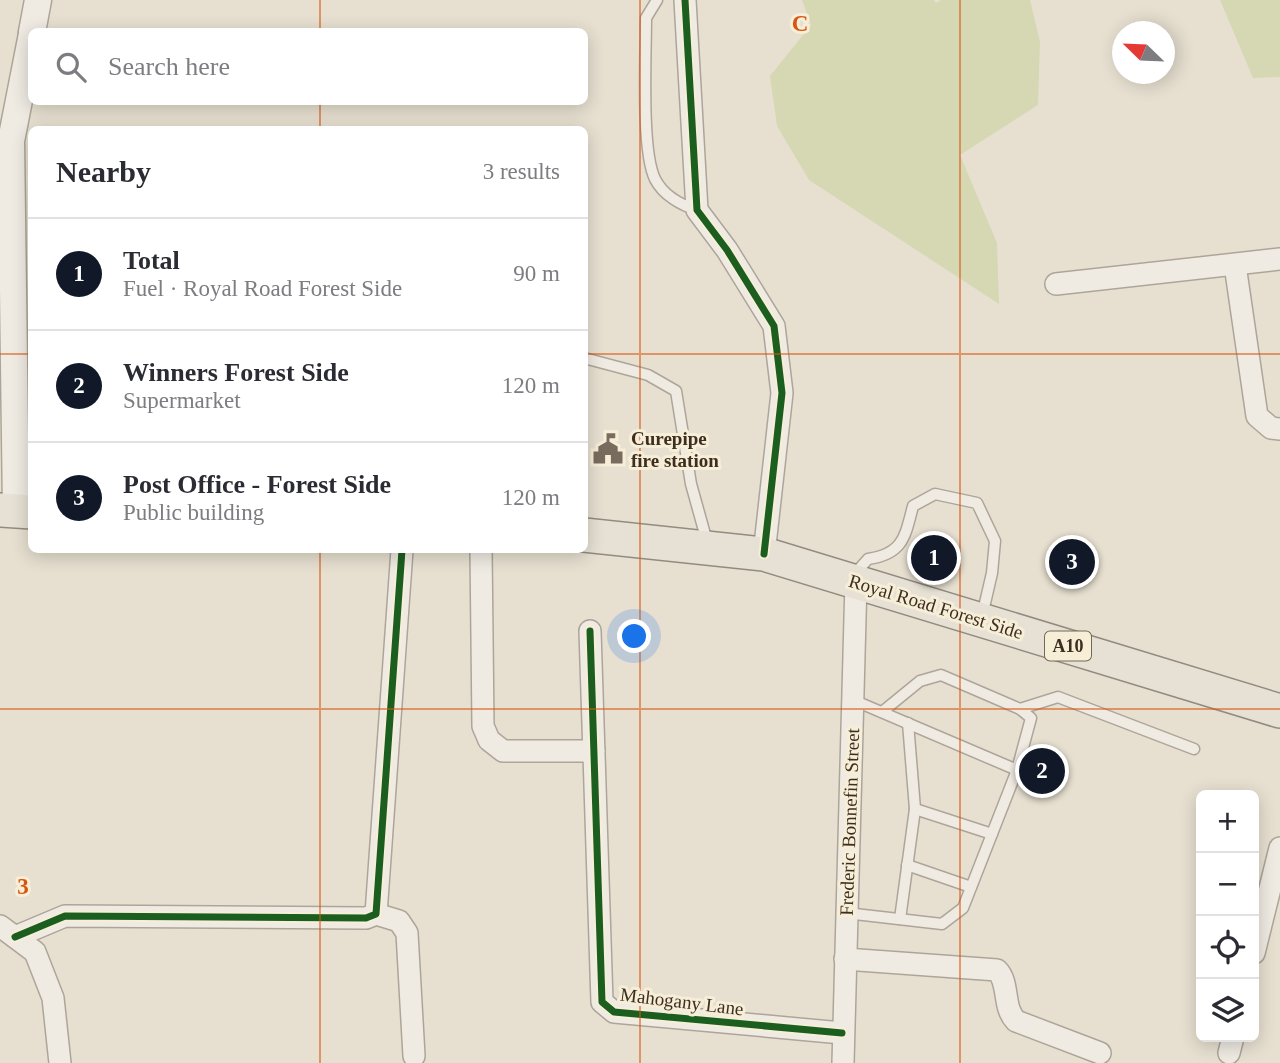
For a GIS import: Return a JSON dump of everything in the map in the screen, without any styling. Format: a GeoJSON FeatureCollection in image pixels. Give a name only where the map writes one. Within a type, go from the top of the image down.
{"type":"FeatureCollection","features":[{"type":"Feature","properties":{"kind":"main road","name":"Royal Road Forest Side"},"geometry":{"type":"LineString","coordinates":[[588,535],[764,554],[1280,711]]}},
{"type":"Feature","properties":{"kind":"street"},"geometry":{"type":"LineString","coordinates":[[27,0],[38,0],[33,28]]}},
{"type":"Feature","properties":{"kind":"street"},"geometry":{"type":"LineString","coordinates":[[685,0],[697,210],[727,250],[774,326],[782,393],[764,554]]}},
{"type":"Feature","properties":{"kind":"street"},"geometry":{"type":"LineString","coordinates":[[16,511],[11,141],[28,54]]}},
{"type":"Feature","properties":{"kind":"street"},"geometry":{"type":"LineString","coordinates":[[1056,284],[1280,259]]}},
{"type":"Feature","properties":{"kind":"street"},"geometry":{"type":"LineString","coordinates":[[1235,265],[1257,416],[1271,428],[1280,429]]}},
{"type":"Feature","properties":{"kind":"street"},"geometry":{"type":"LineString","coordinates":[[376,914],[401,553]]}},
{"type":"Feature","properties":{"kind":"street"},"geometry":{"type":"LineString","coordinates":[[481,553],[482,726],[489,740],[503,751],[594,751]]}},
{"type":"Feature","properties":{"kind":"street","name":"Frederic Bonnefin Street"},"geometry":{"type":"LineString","coordinates":[[843,1063],[853,700],[853,580]]}},
{"type":"Feature","properties":{"kind":"street","name":"Mahogany Lane"},"geometry":{"type":"LineString","coordinates":[[590,631],[602,1002],[614,1012],[842,1033]]}},
{"type":"Feature","properties":{"kind":"street"},"geometry":{"type":"LineString","coordinates":[[1259,933],[1280,848]]}},
{"type":"Feature","properties":{"kind":"street"},"geometry":{"type":"LineString","coordinates":[[8,932],[65,916],[366,918],[376,914],[399,921],[407,933],[414,1056]]}},
{"type":"Feature","properties":{"kind":"street"},"geometry":{"type":"LineString","coordinates":[[8,932],[35,952],[53,998],[60,1063]]}},
{"type":"Feature","properties":{"kind":"street"},"geometry":{"type":"LineString","coordinates":[[845,959],[997,970],[1002,976],[1010,1014],[1016,1021],[1100,1053]]}},
{"type":"Feature","properties":{"kind":"lane"},"geometry":{"type":"LineString","coordinates":[[657,0],[646,18],[648,151],[655,180],[674,200],[697,210]]}},
{"type":"Feature","properties":{"kind":"lane"},"geometry":{"type":"LineString","coordinates":[[588,359],[648,375],[676,391],[691,484],[709,547]]}},
{"type":"Feature","properties":{"kind":"lane"},"geometry":{"type":"LineString","coordinates":[[853,580],[868,559],[888,556],[902,542],[913,506],[935,494],[977,503],[995,541],[992,573],[981,619]]}},
{"type":"Feature","properties":{"kind":"lane"},"geometry":{"type":"LineString","coordinates":[[846,913],[942,924],[963,908],[1017,771],[1031,718],[1020,709],[941,675],[920,681],[883,712]]}},
{"type":"Feature","properties":{"kind":"lane"},"geometry":{"type":"LineString","coordinates":[[1020,709],[1058,697],[1194,749]]}},
{"type":"Feature","properties":{"kind":"lane"},"geometry":{"type":"LineString","coordinates":[[853,700],[1017,771]]}},
{"type":"Feature","properties":{"kind":"lane"},"geometry":{"type":"LineString","coordinates":[[900,919],[915,809],[908,723]]}},
{"type":"Feature","properties":{"kind":"lane"},"geometry":{"type":"LineString","coordinates":[[915,809],[992,834]]}},
{"type":"Feature","properties":{"kind":"lane"},"geometry":{"type":"LineString","coordinates":[[907,865],[971,887]]}},
{"type":"Feature","properties":{"kind":"green space"},"geometry":{"type":"Polygon","coordinates":[[[802,0],[934,0],[936,3],[941,0],[1030,0],[1040,42],[1038,105],[960,155],[997,243],[999,304],[809,180],[777,126],[770,76],[811,25],[802,0]]]}},
{"type":"Feature","properties":{"kind":"green space"},"geometry":{"type":"Polygon","coordinates":[[[1220,0],[1280,0],[1280,77],[1253,78],[1220,0]]]}},
{"type":"Feature","properties":{"kind":"cycle path"},"geometry":{"type":"LineString","coordinates":[[685,0],[697,210],[727,250],[774,326],[782,393],[764,554]]}},
{"type":"Feature","properties":{"kind":"cycle path"},"geometry":{"type":"LineString","coordinates":[[15,937],[65,916],[366,918],[376,914],[402,553]]}},
{"type":"Feature","properties":{"kind":"cycle path"},"geometry":{"type":"LineString","coordinates":[[590,631],[602,1002],[614,1012],[842,1033]]}},
{"type":"Feature","properties":{"kind":"place","name":"Curepipe fire station"},"geometry":{"type":"Point","coordinates":[608,449]}},
{"type":"Feature","properties":{"kind":"place","name":"Total"},"geometry":{"type":"Point","coordinates":[934,558]}},
{"type":"Feature","properties":{"kind":"place","name":"Post Office - Forest Side"},"geometry":{"type":"Point","coordinates":[1072,562]}},
{"type":"Feature","properties":{"kind":"place","name":"Winners Forest Side"},"geometry":{"type":"Point","coordinates":[1042,771]}}]}
